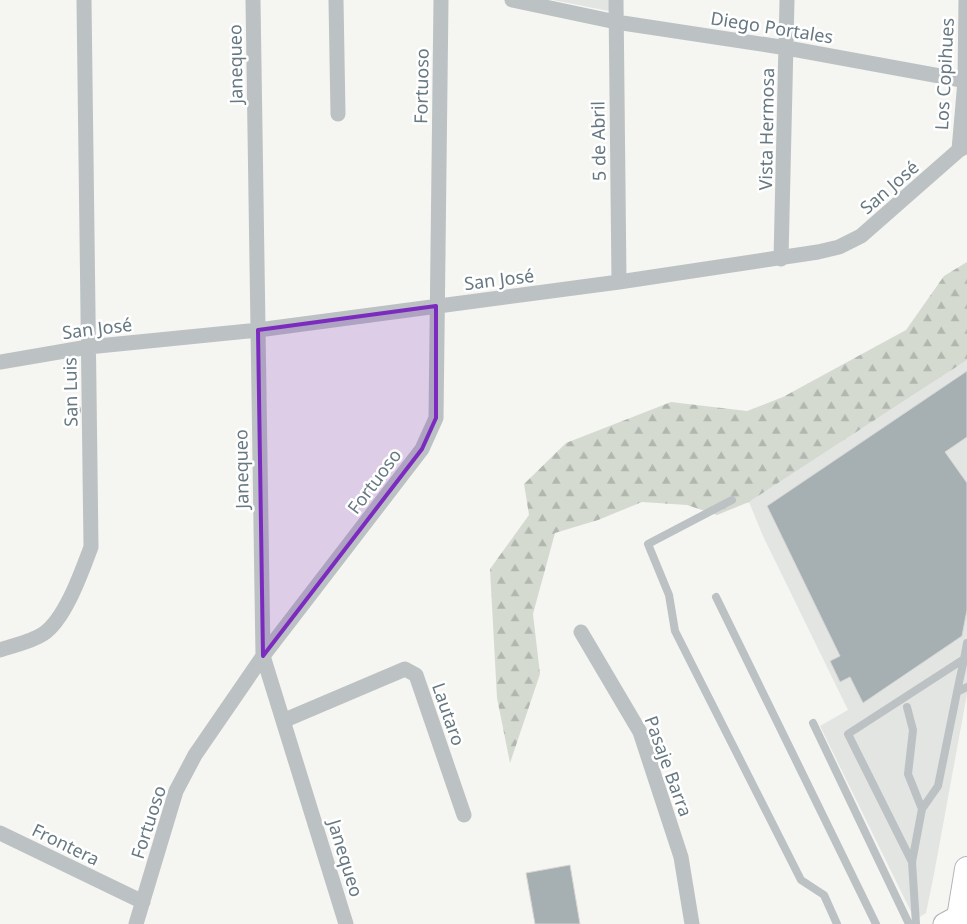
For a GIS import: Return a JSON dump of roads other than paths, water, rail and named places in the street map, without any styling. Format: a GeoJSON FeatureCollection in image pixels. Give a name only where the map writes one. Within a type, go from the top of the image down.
{"type":"FeatureCollection","features":[{"type":"Feature","properties":{"kind":"main road"},"geometry":{"type":"LineString","coordinates":[[957,919],[967,868]]}},
{"type":"Feature","properties":{"kind":"street","name":"San Luis"},"geometry":{"type":"LineString","coordinates":[[0,650],[37,638],[52,626],[69,597],[91,547],[84,0]]}},
{"type":"Feature","properties":{"kind":"street","name":"Janequeo"},"geometry":{"type":"LineString","coordinates":[[253,0],[263,656],[285,720],[346,924]]}},
{"type":"Feature","properties":{"kind":"street"},"geometry":{"type":"LineString","coordinates":[[336,0],[338,114]]}},
{"type":"Feature","properties":{"kind":"street","name":"Fortuoso"},"geometry":{"type":"LineString","coordinates":[[136,924],[176,791],[182,778],[263,656],[422,449],[436,418],[436,306],[442,0]]}},
{"type":"Feature","properties":{"kind":"street","name":"Diego Portales"},"geometry":{"type":"LineString","coordinates":[[512,0],[616,22],[787,48],[966,81]]}},
{"type":"Feature","properties":{"kind":"street","name":"5 de Abril"},"geometry":{"type":"LineString","coordinates":[[616,0],[619,282]]}},
{"type":"Feature","properties":{"kind":"street","name":"Vista Hermosa"},"geometry":{"type":"LineString","coordinates":[[782,259],[787,0]]}},
{"type":"Feature","properties":{"kind":"street","name":"Los Copihues"},"geometry":{"type":"LineString","coordinates":[[963,148],[966,81],[966,0]]}},
{"type":"Feature","properties":{"kind":"street","name":"San José"},"geometry":{"type":"LineString","coordinates":[[0,362],[88,347],[258,330],[619,282],[782,259],[839,247],[861,236],[963,148]]}},
{"type":"Feature","properties":{"kind":"street","name":"Pasaje Barra"},"geometry":{"type":"LineString","coordinates":[[581,632],[640,732],[681,857],[692,924]]}},
{"type":"Feature","properties":{"kind":"street","name":"Lautaro"},"geometry":{"type":"LineString","coordinates":[[285,720],[405,669],[416,675],[464,816]]}},
{"type":"Feature","properties":{"kind":"street","name":"Frontera"},"geometry":{"type":"LineString","coordinates":[[0,833],[143,902]]}},
{"type":"Feature","properties":{"kind":"lane"},"geometry":{"type":"LineString","coordinates":[[732,500],[648,544],[669,595],[675,632],[801,880],[824,896],[837,924]]}},
{"type":"Feature","properties":{"kind":"lane"},"geometry":{"type":"LineString","coordinates":[[716,597],[876,924]]}},
{"type":"Feature","properties":{"kind":"lane"},"geometry":{"type":"LineString","coordinates":[[916,924],[912,862],[922,809],[938,786],[967,643]]}},
{"type":"Feature","properties":{"kind":"lane"},"geometry":{"type":"LineString","coordinates":[[912,862],[848,734],[964,658]]}},
{"type":"Feature","properties":{"kind":"lane"},"geometry":{"type":"LineString","coordinates":[[957,692],[967,687]]}},
{"type":"Feature","properties":{"kind":"lane"},"geometry":{"type":"LineString","coordinates":[[907,708],[913,730],[908,774],[922,809]]}},
{"type":"Feature","properties":{"kind":"lane"},"geometry":{"type":"LineString","coordinates":[[813,723],[909,924]]}}]}
